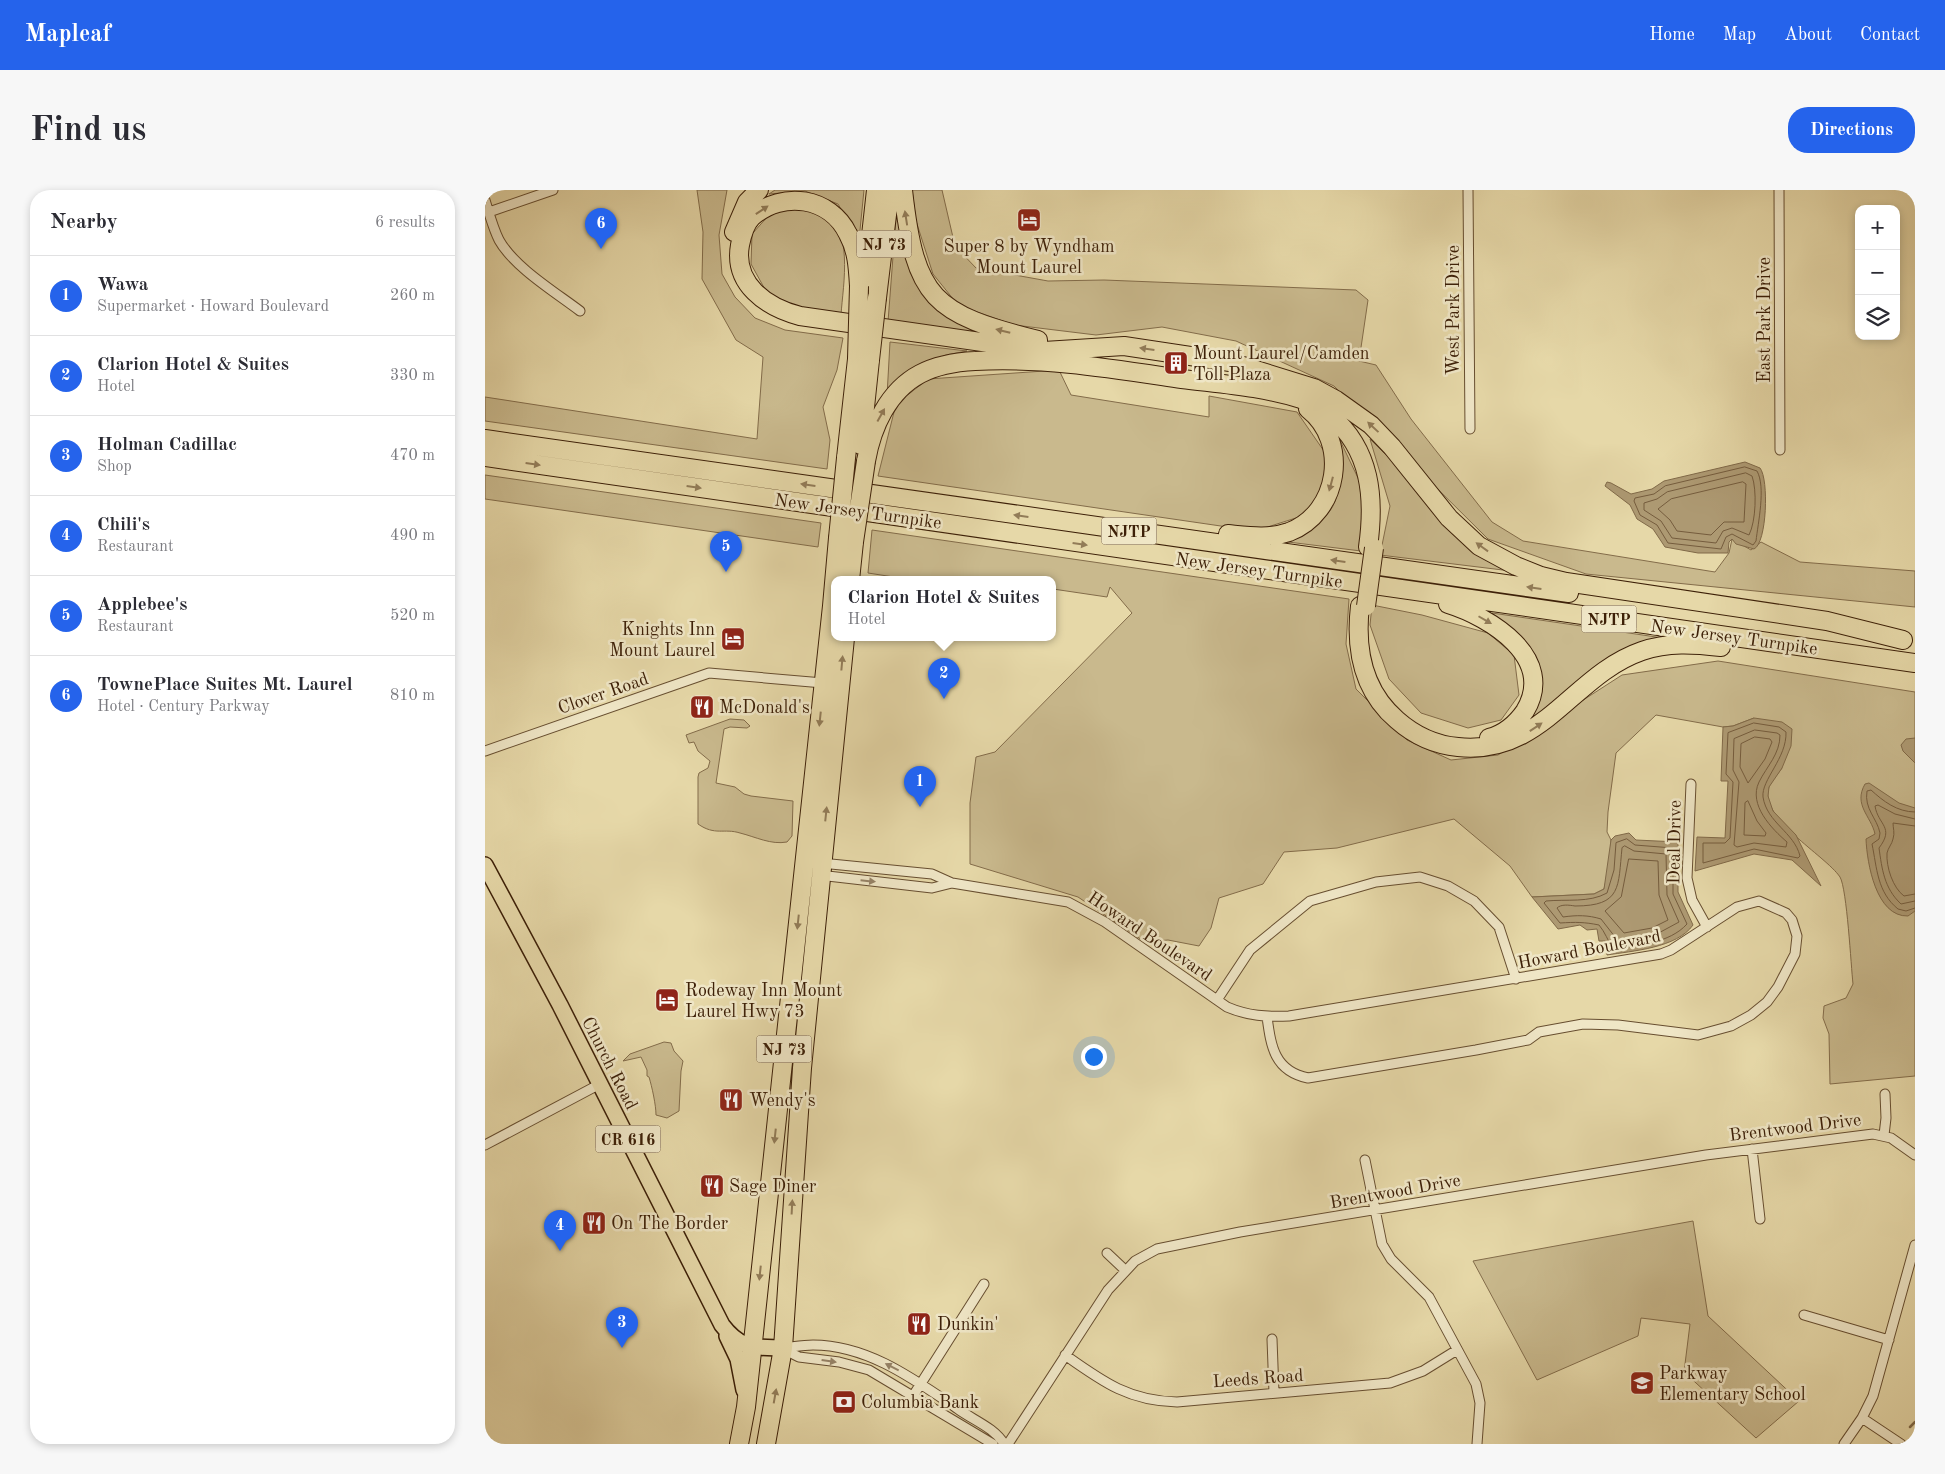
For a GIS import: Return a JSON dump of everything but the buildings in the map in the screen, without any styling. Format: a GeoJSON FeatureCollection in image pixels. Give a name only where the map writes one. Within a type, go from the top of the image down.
{"type":"FeatureCollection","features":[{"type":"Feature","properties":{"kind":"highway"},"geometry":{"type":"LineString","coordinates":[[759,190],[747,202],[738,220],[731,258],[739,287],[751,302],[766,313],[793,321],[1044,357],[1083,357]]}},
{"type":"Feature","properties":{"kind":"highway","name":"NJ 73"},"geometry":{"type":"LineString","coordinates":[[840,576],[857,460],[867,293],[876,190]]}},
{"type":"Feature","properties":{"kind":"highway","name":"NJ 73"},"geometry":{"type":"LineString","coordinates":[[867,293],[890,190]]}},
{"type":"Feature","properties":{"kind":"highway"},"geometry":{"type":"LineString","coordinates":[[903,190],[915,260],[923,280],[941,302],[967,319],[990,328],[1083,357]]}},
{"type":"Feature","properties":{"kind":"highway"},"geometry":{"type":"LineString","coordinates":[[867,293],[849,235],[839,218],[824,206],[797,198],[781,200],[759,212],[749,222],[740,247],[741,271],[754,293],[762,301],[779,310],[800,316],[1083,357],[1301,399],[1320,408],[1345,430],[1357,447],[1365,466],[1371,493],[1371,548]]}},
{"type":"Feature","properties":{"kind":"highway"},"geometry":{"type":"LineString","coordinates":[[857,460],[888,404],[903,386],[929,370],[948,364],[986,360],[1083,357],[1124,346],[1230,362],[1314,388],[1359,415],[1392,448],[1459,528],[1491,554],[1516,566],[1541,576],[1566,582],[1827,621],[1909,641]]}},
{"type":"Feature","properties":{"kind":"highway"},"geometry":{"type":"LineString","coordinates":[[1275,376],[1331,406],[1350,424],[1364,444],[1373,466],[1378,490],[1358,634],[1360,656],[1366,677],[1376,696],[1389,713],[1416,733],[1434,742],[1460,747],[1487,747],[1506,743],[1525,734],[1619,662],[1641,651],[1665,645],[1691,644],[1915,669]]}},
{"type":"Feature","properties":{"kind":"highway"},"geometry":{"type":"LineString","coordinates":[[1058,521],[1119,522],[1263,537],[1288,532],[1302,526],[1319,509],[1328,495],[1333,478],[1334,454],[1327,433],[1313,413],[1276,394]]}},
{"type":"Feature","properties":{"kind":"highway","name":"New Jersey Turnpike"},"geometry":{"type":"LineString","coordinates":[[485,438],[1909,641]]}},
{"type":"Feature","properties":{"kind":"highway","name":"New Jersey Turnpike"},"geometry":{"type":"LineString","coordinates":[[485,457],[1915,663]]}},
{"type":"Feature","properties":{"kind":"highway","name":"NJ 73"},"geometry":{"type":"LineString","coordinates":[[850,576],[846,540],[859,500],[857,460]]}},
{"type":"Feature","properties":{"kind":"highway"},"geometry":{"type":"LineString","coordinates":[[1303,576],[1320,584],[1444,602],[1491,623],[1518,646],[1530,668],[1531,692],[1523,714],[1503,733],[1475,740],[1443,736],[1414,724],[1387,699],[1371,670],[1364,630],[1363,606]]}},
{"type":"Feature","properties":{"kind":"highway","name":"NJ 73"},"geometry":{"type":"LineString","coordinates":[[767,1444],[783,1348],[823,684],[831,634]]}},
{"type":"Feature","properties":{"kind":"highway","name":"NJ 73"},"geometry":{"type":"LineString","coordinates":[[739,1444],[746,1407],[812,868],[845,641]]}},
{"type":"Feature","properties":{"kind":"main road","name":"Church Road"},"geometry":{"type":"LineString","coordinates":[[485,865],[600,1084],[723,1325],[738,1342],[752,1347],[783,1348]]}},
{"type":"Feature","properties":{"kind":"main road","name":"CR 616"},"geometry":{"type":"LineString","coordinates":[[723,1325],[741,1368],[746,1407]]}},
{"type":"Feature","properties":{"kind":"street"},"geometry":{"type":"LineString","coordinates":[[489,212],[553,190]]}},
{"type":"Feature","properties":{"kind":"street","name":"West Park Drive"},"geometry":{"type":"LineString","coordinates":[[1468,190],[1470,430]]}},
{"type":"Feature","properties":{"kind":"street","name":"East Park Drive"},"geometry":{"type":"LineString","coordinates":[[1779,190],[1780,450]]}},
{"type":"Feature","properties":{"kind":"street"},"geometry":{"type":"LineString","coordinates":[[485,200],[499,239],[511,256],[580,310]]}},
{"type":"Feature","properties":{"kind":"street","name":"Clover Road"},"geometry":{"type":"LineString","coordinates":[[485,751],[709,673],[823,684]]}},
{"type":"Feature","properties":{"kind":"street","name":"Deal Drive"},"geometry":{"type":"LineString","coordinates":[[1691,784],[1687,878],[1691,900],[1707,927]]}},
{"type":"Feature","properties":{"kind":"street","name":"Howard Boulevard"},"geometry":{"type":"LineString","coordinates":[[812,868],[932,888],[952,884]]}},
{"type":"Feature","properties":{"kind":"street","name":"Howard Boulevard"},"geometry":{"type":"LineString","coordinates":[[812,868],[932,874],[952,884],[1059,899],[1080,907],[1105,922],[1217,1000],[1243,1014],[1267,1016],[1289,1016],[1661,954],[1671,950],[1737,907],[1759,900],[1787,913],[1792,920],[1797,936],[1795,954],[1789,968],[1767,1002],[1751,1015],[1731,1026],[1698,1035],[1618,1025],[1583,1024],[1539,1032],[1528,1040],[1308,1078],[1295,1075],[1283,1067],[1270,1042],[1267,1016]]}},
{"type":"Feature","properties":{"kind":"street"},"geometry":{"type":"LineString","coordinates":[[1217,1000],[1250,950],[1310,901],[1376,882],[1421,877],[1448,886],[1474,901],[1499,927],[1516,979]]}},
{"type":"Feature","properties":{"kind":"street"},"geometry":{"type":"LineString","coordinates":[[485,1145],[600,1084]]}},
{"type":"Feature","properties":{"kind":"street"},"geometry":{"type":"LineString","coordinates":[[1885,1094],[1886,1118],[1884,1135],[1896,1140],[1915,1156]]}},
{"type":"Feature","properties":{"kind":"street","name":"Brentwood Drive"},"geometry":{"type":"LineString","coordinates":[[1008,1444],[1108,1290],[1125,1270],[1147,1254],[1169,1246],[1706,1155],[1873,1134],[1884,1135]]}},
{"type":"Feature","properties":{"kind":"street"},"geometry":{"type":"LineString","coordinates":[[1752,1149],[1760,1219]]}},
{"type":"Feature","properties":{"kind":"street"},"geometry":{"type":"LineString","coordinates":[[1365,1160],[1382,1244],[1391,1258],[1429,1297],[1472,1375],[1479,1393],[1480,1414],[1477,1444]]}},
{"type":"Feature","properties":{"kind":"street"},"geometry":{"type":"LineString","coordinates":[[1844,1444],[1862,1418],[1879,1381],[1915,1245]]}},
{"type":"Feature","properties":{"kind":"street"},"geometry":{"type":"LineString","coordinates":[[1107,1253],[1125,1270]]}},
{"type":"Feature","properties":{"kind":"street"},"geometry":{"type":"LineString","coordinates":[[913,1396],[984,1284]]}},
{"type":"Feature","properties":{"kind":"street"},"geometry":{"type":"LineString","coordinates":[[1804,1315],[1889,1340]]}},
{"type":"Feature","properties":{"kind":"street"},"geometry":{"type":"LineString","coordinates":[[1272,1339],[1274,1393]]}},
{"type":"Feature","properties":{"kind":"street"},"geometry":{"type":"LineString","coordinates":[[783,1348],[813,1345],[851,1351],[878,1360],[920,1383],[993,1432],[1003,1444]]}},
{"type":"Feature","properties":{"kind":"street"},"geometry":{"type":"LineString","coordinates":[[783,1348],[799,1357],[839,1362],[869,1370],[993,1444]]}},
{"type":"Feature","properties":{"kind":"street","name":"Leeds Road"},"geometry":{"type":"LineString","coordinates":[[1065,1355],[1111,1387],[1154,1401],[1177,1402],[1399,1381],[1423,1371],[1457,1350]]}},
{"type":"Feature","properties":{"kind":"street"},"geometry":{"type":"LineString","coordinates":[[1862,1418],[1901,1444]]}},
{"type":"Feature","properties":{"kind":"shaded area"},"geometry":{"type":"Polygon","coordinates":[[[697,190],[727,190],[719,235],[722,274],[735,297],[755,318],[785,330],[843,338],[837,370],[823,407],[830,440],[827,469],[485,421],[485,397],[757,439],[763,357],[736,340],[702,279],[703,232],[697,190]]]}},
{"type":"Feature","properties":{"kind":"shaded area"},"geometry":{"type":"Polygon","coordinates":[[[775,190],[864,190],[859,240],[838,204],[805,191],[769,194],[775,190]]]}},
{"type":"Feature","properties":{"kind":"shaded area"},"geometry":{"type":"Polygon","coordinates":[[[912,190],[942,190],[955,246],[976,268],[1048,281],[1104,280],[1356,290],[1368,300],[1359,361],[1376,365],[1411,419],[1492,522],[1523,541],[1715,572],[1729,553],[1732,539],[1751,550],[1761,542],[1800,562],[1915,571],[1915,607],[1586,574],[1488,539],[1334,386],[1236,341],[1162,327],[1096,335],[1014,325],[958,305],[933,274],[916,221],[912,190]]]}},
{"type":"Feature","properties":{"kind":"shaded area"},"geometry":{"type":"Polygon","coordinates":[[[898,191],[919,283],[1011,339],[888,322],[898,191]]]}},
{"type":"Feature","properties":{"kind":"shaded area"},"geometry":{"type":"Polygon","coordinates":[[[797,205],[820,210],[831,218],[838,229],[843,242],[844,257],[841,315],[798,307],[767,293],[751,264],[752,234],[769,215],[797,205]]]}},
{"type":"Feature","properties":{"kind":"shaded area"},"geometry":{"type":"Polygon","coordinates":[[[890,342],[967,351],[946,355],[910,370],[887,396],[890,342]]]}},
{"type":"Feature","properties":{"kind":"shaded area"},"geometry":{"type":"Polygon","coordinates":[[[1059,370],[1071,395],[1209,417],[1209,396],[1297,412],[1326,454],[1325,495],[1299,517],[1255,531],[878,476],[896,404],[928,379],[1059,370]]]}},
{"type":"Feature","properties":{"kind":"shaded area"},"geometry":{"type":"Polygon","coordinates":[[[1337,434],[1358,478],[1363,494],[1361,551],[1280,541],[1317,523],[1330,511],[1335,502],[1340,480],[1337,434]]]}},
{"type":"Feature","properties":{"kind":"shaded area"},"geometry":{"type":"Polygon","coordinates":[[[1370,439],[1404,473],[1511,571],[1380,555],[1390,506],[1370,439]]]}},
{"type":"Feature","properties":{"kind":"shaded area"},"geometry":{"type":"Polygon","coordinates":[[[485,475],[821,523],[818,547],[485,499],[485,475]]]}},
{"type":"Feature","properties":{"kind":"shaded area"},"geometry":{"type":"Polygon","coordinates":[[[872,530],[1349,599],[1346,644],[1356,689],[1407,740],[1451,760],[1498,755],[1622,675],[1718,661],[1915,692],[1915,1076],[1830,1084],[1829,1034],[1823,1018],[1824,1006],[1846,998],[1853,984],[1847,911],[1842,884],[1840,877],[1832,868],[1795,835],[1773,811],[1768,799],[1769,787],[1782,768],[1754,718],[1733,726],[1723,727],[1656,715],[1616,753],[1608,812],[1607,832],[1611,840],[1609,869],[1604,889],[1594,894],[1532,897],[1510,866],[1454,819],[1337,848],[1284,852],[1263,884],[1219,898],[1211,928],[1199,946],[1168,940],[1145,942],[1078,897],[970,864],[970,803],[976,757],[995,752],[1132,613],[1110,587],[1107,597],[1056,589],[1056,576],[887,576],[868,573],[872,530]]]}},
{"type":"Feature","properties":{"kind":"shaded area"},"geometry":{"type":"Polygon","coordinates":[[[1372,605],[1422,615],[1488,633],[1514,655],[1519,695],[1501,720],[1468,728],[1421,713],[1389,679],[1370,625],[1372,605]]]}},
{"type":"Feature","properties":{"kind":"shaded area"},"geometry":{"type":"Polygon","coordinates":[[[1492,613],[1663,638],[1524,726],[1536,669],[1526,643],[1492,613]]]}},
{"type":"Feature","properties":{"kind":"shaded area"},"geometry":{"type":"Polygon","coordinates":[[[730,719],[744,720],[750,726],[747,728],[730,727],[724,729],[716,783],[735,787],[744,794],[751,796],[793,801],[792,836],[787,842],[769,842],[734,832],[709,830],[698,824],[698,777],[699,773],[708,768],[710,761],[698,751],[694,742],[689,743],[686,735],[730,719]]]}},
{"type":"Feature","properties":{"kind":"shaded area"},"geometry":{"type":"Polygon","coordinates":[[[664,1042],[671,1043],[674,1051],[683,1061],[679,1111],[667,1118],[656,1115],[655,1101],[649,1077],[641,1057],[623,1061],[630,1054],[664,1042]]]}},
{"type":"Feature","properties":{"kind":"shaded area"},"geometry":{"type":"Polygon","coordinates":[[[1693,1221],[1708,1316],[1799,1401],[1756,1438],[1684,1372],[1690,1324],[1641,1318],[1638,1336],[1537,1380],[1473,1261],[1693,1221]]]}},
{"type":"Feature","properties":{"kind":"water"},"geometry":{"type":"Polygon","coordinates":[[[1745,462],[1760,468],[1765,484],[1764,524],[1762,535],[1754,549],[1736,544],[1732,539],[1729,542],[1728,553],[1698,553],[1665,547],[1653,529],[1637,519],[1630,505],[1605,486],[1607,482],[1611,483],[1631,494],[1652,489],[1664,481],[1745,462]]]}},
{"type":"Feature","properties":{"kind":"water"},"geometry":{"type":"Polygon","coordinates":[[[1754,718],[1782,722],[1792,729],[1791,746],[1782,768],[1769,787],[1768,796],[1773,811],[1796,835],[1821,886],[1792,860],[1754,854],[1695,871],[1697,837],[1725,838],[1728,781],[1721,781],[1723,727],[1733,726],[1754,718]]]}},
{"type":"Feature","properties":{"kind":"water"},"geometry":{"type":"Polygon","coordinates":[[[1915,738],[1915,763],[1903,751],[1901,745],[1906,739],[1915,738]]]}},
{"type":"Feature","properties":{"kind":"water"},"geometry":{"type":"Polygon","coordinates":[[[1869,783],[1899,803],[1915,808],[1915,911],[1908,916],[1897,914],[1888,908],[1875,887],[1871,874],[1866,839],[1875,834],[1864,810],[1861,798],[1865,784],[1869,783]]]}},
{"type":"Feature","properties":{"kind":"water"},"geometry":{"type":"Polygon","coordinates":[[[1629,833],[1636,840],[1678,842],[1678,892],[1693,925],[1686,933],[1665,944],[1607,955],[1605,941],[1599,941],[1597,929],[1587,930],[1580,925],[1558,929],[1532,897],[1594,894],[1604,889],[1611,840],[1615,836],[1629,833]]]}},
{"type":"Feature","properties":{"kind":"waterway"},"geometry":{"type":"LineString","coordinates":[[1910,1427],[1915,1422]]}},
{"type":"Feature","properties":{"kind":"place","name":"Super 8 by Wyndham Mount Laurel"},"geometry":{"type":"Point","coordinates":[1029,220]}},
{"type":"Feature","properties":{"kind":"place","name":"TownePlace Suites Mt. Laurel"},"geometry":{"type":"Point","coordinates":[601,249]}},
{"type":"Feature","properties":{"kind":"place","name":"Mount Laurel/Camden Toll Plaza"},"geometry":{"type":"Point","coordinates":[1176,363]}},
{"type":"Feature","properties":{"kind":"place","name":"Applebee's"},"geometry":{"type":"Point","coordinates":[726,572]}},
{"type":"Feature","properties":{"kind":"place","name":"Knights Inn Mount Laurel"},"geometry":{"type":"Point","coordinates":[733,639]}},
{"type":"Feature","properties":{"kind":"place","name":"Clarion Hotel & Suites"},"geometry":{"type":"Point","coordinates":[944,699]}},
{"type":"Feature","properties":{"kind":"place","name":"McDonald's"},"geometry":{"type":"Point","coordinates":[702,707]}},
{"type":"Feature","properties":{"kind":"place","name":"Wawa"},"geometry":{"type":"Point","coordinates":[920,807]}},
{"type":"Feature","properties":{"kind":"place","name":"Rodeway Inn Mount Laurel Hwy 73"},"geometry":{"type":"Point","coordinates":[667,1000]}},
{"type":"Feature","properties":{"kind":"place","name":"Wendy's"},"geometry":{"type":"Point","coordinates":[731,1100]}},
{"type":"Feature","properties":{"kind":"place","name":"Sage Diner"},"geometry":{"type":"Point","coordinates":[712,1186]}},
{"type":"Feature","properties":{"kind":"place","name":"On The Border"},"geometry":{"type":"Point","coordinates":[594,1223]}},
{"type":"Feature","properties":{"kind":"place","name":"Chili's"},"geometry":{"type":"Point","coordinates":[560,1251]}},
{"type":"Feature","properties":{"kind":"place","name":"Dunkin'"},"geometry":{"type":"Point","coordinates":[919,1324]}},
{"type":"Feature","properties":{"kind":"place","name":"Holman Cadillac"},"geometry":{"type":"Point","coordinates":[622,1348]}},
{"type":"Feature","properties":{"kind":"place","name":"Parkway Elementary School"},"geometry":{"type":"Point","coordinates":[1642,1383]}},
{"type":"Feature","properties":{"kind":"place","name":"Columbia Bank"},"geometry":{"type":"Point","coordinates":[844,1402]}}]}
